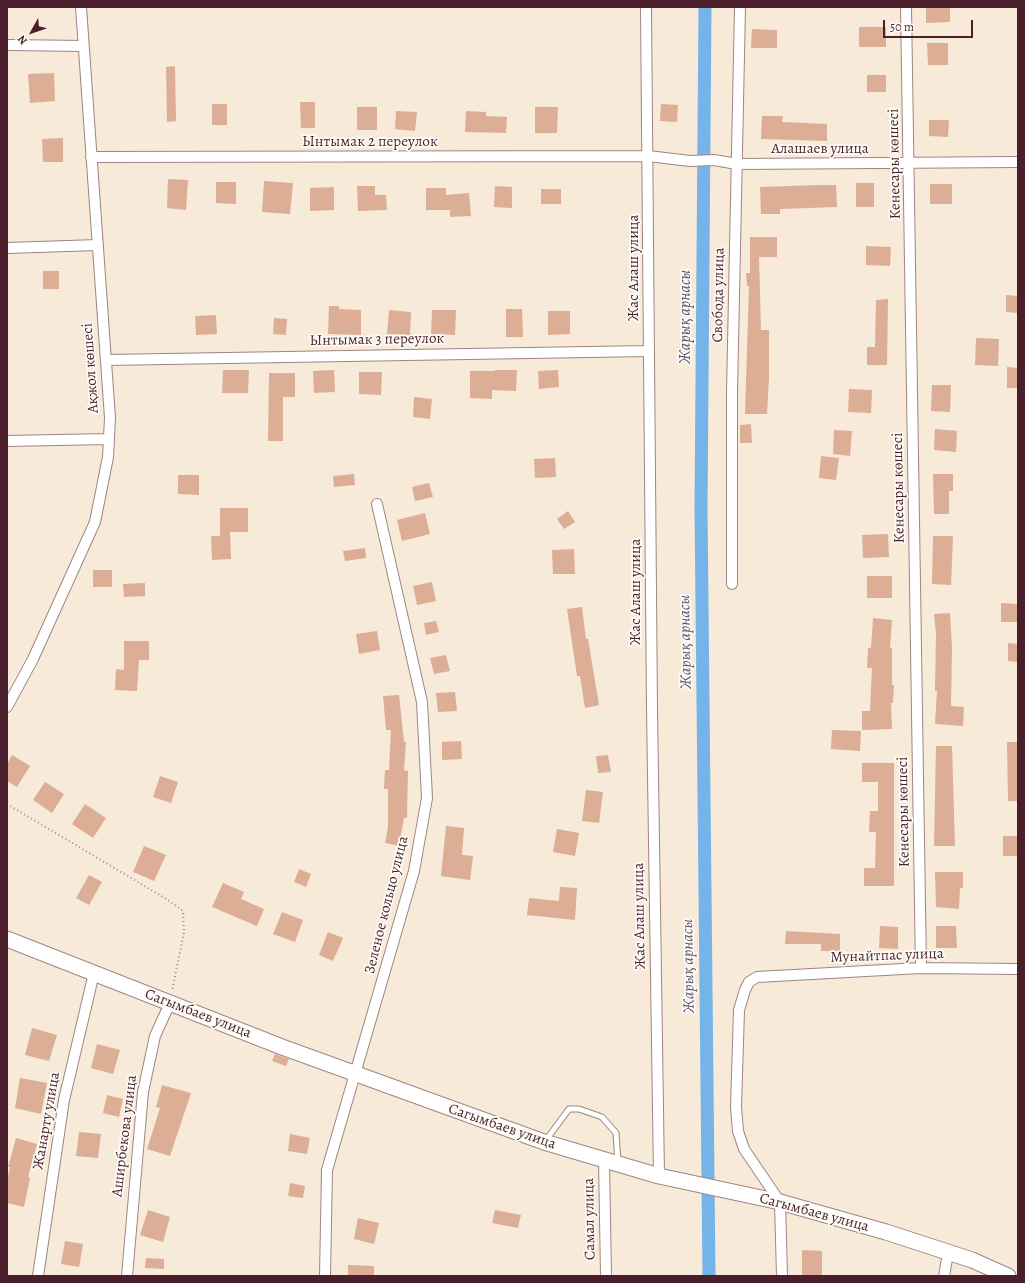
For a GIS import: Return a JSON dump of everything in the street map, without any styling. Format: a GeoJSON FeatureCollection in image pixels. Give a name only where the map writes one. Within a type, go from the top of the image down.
{"type":"FeatureCollection","features":[{"type":"Feature","properties":{"kind":"street","name":"Ақжол көшесі"},"geometry":{"type":"LineString","coordinates":[[7,707],[33,659],[95,522],[108,457],[110,418],[81,7]]}},
{"type":"Feature","properties":{"kind":"street","name":"Жас Алаш улица"},"geometry":{"type":"LineString","coordinates":[[646,7],[659,1176]]}},
{"type":"Feature","properties":{"kind":"street","name":"Свобода улица"},"geometry":{"type":"LineString","coordinates":[[732,584],[732,400],[740,7]]}},
{"type":"Feature","properties":{"kind":"street","name":"Кенесары көшесі"},"geometry":{"type":"LineString","coordinates":[[906,7],[910,163],[921,968]]}},
{"type":"Feature","properties":{"kind":"street"},"geometry":{"type":"LineString","coordinates":[[7,45],[84,46]]}},
{"type":"Feature","properties":{"kind":"street","name":"Ынтымак 2 переулок"},"geometry":{"type":"LineString","coordinates":[[91,157],[648,156]]}},
{"type":"Feature","properties":{"kind":"street","name":"Алашаев улица"},"geometry":{"type":"LineString","coordinates":[[648,156],[690,161],[714,160],[737,164],[1018,162]]}},
{"type":"Feature","properties":{"kind":"street"},"geometry":{"type":"LineString","coordinates":[[7,248],[98,245]]}},
{"type":"Feature","properties":{"kind":"street","name":"Ынтымак 3 переулок"},"geometry":{"type":"LineString","coordinates":[[106,360],[649,350]]}},
{"type":"Feature","properties":{"kind":"street"},"geometry":{"type":"LineString","coordinates":[[7,441],[109,439]]}},
{"type":"Feature","properties":{"kind":"street","name":"Зеленое кольцо улица"},"geometry":{"type":"LineString","coordinates":[[325,1276],[327,1170],[414,871],[427,798],[422,702],[377,504]]}},
{"type":"Feature","properties":{"kind":"street","name":"Сагымбаев улица"},"geometry":{"type":"LineString","coordinates":[[7,939],[355,1074],[544,1142],[659,1176],[780,1202],[886,1232],[948,1252],[1008,1276]]}},
{"type":"Feature","properties":{"kind":"street","name":"Мунайтпас улица"},"geometry":{"type":"LineString","coordinates":[[780,1202],[744,1150],[738,1131],[737,1099],[739,1010],[749,982],[757,977],[921,968],[1018,969]]}},
{"type":"Feature","properties":{"kind":"street","name":"Жанарту улица"},"geometry":{"type":"LineString","coordinates":[[38,1276],[64,1100],[94,973]]}},
{"type":"Feature","properties":{"kind":"street","name":"Аширбекова улица"},"geometry":{"type":"LineString","coordinates":[[127,1276],[143,1092],[155,1036],[170,1003]]}},
{"type":"Feature","properties":{"kind":"street","name":"Самал улица"},"geometry":{"type":"LineString","coordinates":[[606,1276],[611,1162]]}},
{"type":"Feature","properties":{"kind":"street"},"geometry":{"type":"LineString","coordinates":[[780,1202],[782,1276]]}},
{"type":"Feature","properties":{"kind":"street"},"geometry":{"type":"LineString","coordinates":[[944,1276],[948,1252]]}},
{"type":"Feature","properties":{"kind":"lane"},"geometry":{"type":"LineString","coordinates":[[544,1142],[569,1109],[579,1109],[602,1117],[616,1133],[611,1162]]}},
{"type":"Feature","properties":{"kind":"path"},"geometry":{"type":"LineString","coordinates":[[7,804],[168,900],[182,911],[184,932],[170,1003]]}},
{"type":"Feature","properties":{"kind":"building"},"geometry":{"type":"Polygon","coordinates":[[[926,7],[950,7],[950,22],[926,23],[926,7]]]}},
{"type":"Feature","properties":{"kind":"building"},"geometry":{"type":"Polygon","coordinates":[[[859,27],[886,27],[886,47],[859,47],[859,27]]]}},
{"type":"Feature","properties":{"kind":"building"},"geometry":{"type":"Polygon","coordinates":[[[752,29],[777,30],[777,48],[751,48],[752,29]]]}},
{"type":"Feature","properties":{"kind":"building"},"geometry":{"type":"Polygon","coordinates":[[[927,43],[948,43],[948,65],[928,65],[927,43]]]}},
{"type":"Feature","properties":{"kind":"building"},"geometry":{"type":"Polygon","coordinates":[[[175,66],[176,121],[167,122],[166,67],[175,66]]]}},
{"type":"Feature","properties":{"kind":"building"},"geometry":{"type":"Polygon","coordinates":[[[54,73],[55,101],[30,103],[28,74],[54,73]]]}},
{"type":"Feature","properties":{"kind":"building"},"geometry":{"type":"Polygon","coordinates":[[[867,75],[886,75],[886,92],[867,92],[867,75]]]}},
{"type":"Feature","properties":{"kind":"building"},"geometry":{"type":"Polygon","coordinates":[[[300,102],[315,102],[315,128],[301,128],[300,102]]]}},
{"type":"Feature","properties":{"kind":"building"},"geometry":{"type":"Polygon","coordinates":[[[212,104],[227,104],[227,125],[212,125],[212,104]]]}},
{"type":"Feature","properties":{"kind":"building"},"geometry":{"type":"Polygon","coordinates":[[[661,104],[678,105],[677,122],[660,121],[661,104]]]}},
{"type":"Feature","properties":{"kind":"building"},"geometry":{"type":"Polygon","coordinates":[[[357,107],[377,107],[377,130],[357,130],[357,107]]]}},
{"type":"Feature","properties":{"kind":"building"},"geometry":{"type":"Polygon","coordinates":[[[535,107],[558,107],[557,133],[535,133],[535,107]]]}},
{"type":"Feature","properties":{"kind":"building"},"geometry":{"type":"Polygon","coordinates":[[[396,111],[417,112],[415,131],[395,129],[396,111]]]}},
{"type":"Feature","properties":{"kind":"building"},"geometry":{"type":"Polygon","coordinates":[[[466,111],[486,112],[486,116],[507,117],[506,133],[465,132],[466,111]]]}},
{"type":"Feature","properties":{"kind":"building"},"geometry":{"type":"Polygon","coordinates":[[[762,116],[783,116],[782,122],[827,124],[827,141],[761,139],[762,116]]]}},
{"type":"Feature","properties":{"kind":"building"},"geometry":{"type":"Polygon","coordinates":[[[929,120],[949,120],[948,137],[929,136],[929,120]]]}},
{"type":"Feature","properties":{"kind":"building"},"geometry":{"type":"Polygon","coordinates":[[[63,138],[63,162],[43,162],[42,139],[63,138]]]}},
{"type":"Feature","properties":{"kind":"building"},"geometry":{"type":"Polygon","coordinates":[[[168,179],[188,180],[186,210],[167,208],[168,179]]]}},
{"type":"Feature","properties":{"kind":"building"},"geometry":{"type":"Polygon","coordinates":[[[264,181],[293,183],[290,214],[262,212],[264,181]]]}},
{"type":"Feature","properties":{"kind":"building"},"geometry":{"type":"Polygon","coordinates":[[[216,182],[236,182],[236,204],[216,203],[216,182]]]}},
{"type":"Feature","properties":{"kind":"building"},"geometry":{"type":"Polygon","coordinates":[[[856,183],[874,183],[874,207],[856,207],[856,183]]]}},
{"type":"Feature","properties":{"kind":"building"},"geometry":{"type":"Polygon","coordinates":[[[930,184],[952,184],[952,204],[930,204],[930,184]]]}},
{"type":"Feature","properties":{"kind":"building"},"geometry":{"type":"Polygon","coordinates":[[[836,185],[837,207],[780,209],[780,214],[761,214],[760,187],[836,185]]]}},
{"type":"Feature","properties":{"kind":"building"},"geometry":{"type":"Polygon","coordinates":[[[357,186],[375,186],[375,195],[386,195],[387,210],[358,211],[357,186]]]}},
{"type":"Feature","properties":{"kind":"building"},"geometry":{"type":"Polygon","coordinates":[[[495,186],[512,187],[512,208],[494,207],[495,186]]]}},
{"type":"Feature","properties":{"kind":"building"},"geometry":{"type":"Polygon","coordinates":[[[334,187],[334,210],[310,211],[310,188],[334,187]]]}},
{"type":"Feature","properties":{"kind":"building"},"geometry":{"type":"Polygon","coordinates":[[[426,188],[446,188],[446,195],[469,193],[471,216],[450,217],[450,210],[426,210],[426,188]]]}},
{"type":"Feature","properties":{"kind":"building"},"geometry":{"type":"Polygon","coordinates":[[[541,189],[561,189],[561,204],[541,204],[541,189]]]}},
{"type":"Feature","properties":{"kind":"building"},"geometry":{"type":"Polygon","coordinates":[[[750,237],[777,237],[777,257],[759,257],[761,330],[769,330],[767,414],[745,414],[749,286],[747,286],[746,273],[750,273],[750,237]]]}},
{"type":"Feature","properties":{"kind":"building"},"geometry":{"type":"Polygon","coordinates":[[[866,246],[891,247],[890,266],[866,265],[866,246]]]}},
{"type":"Feature","properties":{"kind":"building"},"geometry":{"type":"Polygon","coordinates":[[[43,271],[59,271],[59,289],[43,289],[43,271]]]}},
{"type":"Feature","properties":{"kind":"building"},"geometry":{"type":"Polygon","coordinates":[[[1006,295],[1018,296],[1018,313],[1006,312],[1006,295]]]}},
{"type":"Feature","properties":{"kind":"building"},"geometry":{"type":"Polygon","coordinates":[[[888,299],[887,365],[867,365],[867,347],[875,347],[876,300],[888,299]]]}},
{"type":"Feature","properties":{"kind":"building"},"geometry":{"type":"Polygon","coordinates":[[[329,306],[339,306],[339,309],[361,310],[361,335],[328,334],[329,306]]]}},
{"type":"Feature","properties":{"kind":"building"},"geometry":{"type":"Polygon","coordinates":[[[506,309],[522,309],[523,337],[506,337],[506,309]]]}},
{"type":"Feature","properties":{"kind":"building"},"geometry":{"type":"Polygon","coordinates":[[[389,310],[411,312],[410,335],[387,334],[389,310]]]}},
{"type":"Feature","properties":{"kind":"building"},"geometry":{"type":"Polygon","coordinates":[[[432,310],[456,310],[455,335],[431,334],[432,310]]]}},
{"type":"Feature","properties":{"kind":"building"},"geometry":{"type":"Polygon","coordinates":[[[548,311],[570,311],[570,334],[548,335],[548,311]]]}},
{"type":"Feature","properties":{"kind":"building"},"geometry":{"type":"Polygon","coordinates":[[[216,315],[217,334],[196,335],[195,316],[216,315]]]}},
{"type":"Feature","properties":{"kind":"building"},"geometry":{"type":"Polygon","coordinates":[[[274,318],[287,319],[286,335],[273,334],[274,318]]]}},
{"type":"Feature","properties":{"kind":"building"},"geometry":{"type":"Polygon","coordinates":[[[976,338],[999,339],[998,366],[975,365],[976,338]]]}},
{"type":"Feature","properties":{"kind":"building"},"geometry":{"type":"Polygon","coordinates":[[[1007,367],[1018,368],[1018,388],[1007,388],[1007,367]]]}},
{"type":"Feature","properties":{"kind":"building"},"geometry":{"type":"Polygon","coordinates":[[[223,370],[249,370],[248,393],[222,393],[223,370]]]}},
{"type":"Feature","properties":{"kind":"building"},"geometry":{"type":"Polygon","coordinates":[[[334,370],[335,392],[314,393],[313,371],[334,370]]]}},
{"type":"Feature","properties":{"kind":"building"},"geometry":{"type":"Polygon","coordinates":[[[517,370],[516,391],[492,390],[492,399],[470,398],[470,371],[517,370]]]}},
{"type":"Feature","properties":{"kind":"building"},"geometry":{"type":"Polygon","coordinates":[[[558,370],[559,387],[539,389],[538,371],[558,370]]]}},
{"type":"Feature","properties":{"kind":"building"},"geometry":{"type":"Polygon","coordinates":[[[359,372],[382,372],[381,395],[359,394],[359,372]]]}},
{"type":"Feature","properties":{"kind":"building"},"geometry":{"type":"Polygon","coordinates":[[[269,373],[295,373],[295,397],[283,397],[283,441],[268,441],[269,373]]]}},
{"type":"Feature","properties":{"kind":"building"},"geometry":{"type":"Polygon","coordinates":[[[932,385],[951,385],[950,412],[931,411],[932,385]]]}},
{"type":"Feature","properties":{"kind":"building"},"geometry":{"type":"Polygon","coordinates":[[[849,389],[872,390],[871,413],[848,412],[849,389]]]}},
{"type":"Feature","properties":{"kind":"building"},"geometry":{"type":"Polygon","coordinates":[[[414,397],[432,399],[430,419],[413,417],[414,397]]]}},
{"type":"Feature","properties":{"kind":"building"},"geometry":{"type":"Polygon","coordinates":[[[751,424],[752,443],[740,443],[740,425],[751,424]]]}},
{"type":"Feature","properties":{"kind":"building"},"geometry":{"type":"Polygon","coordinates":[[[935,429],[957,431],[956,452],[934,450],[935,429]]]}},
{"type":"Feature","properties":{"kind":"building"},"geometry":{"type":"Polygon","coordinates":[[[834,430],[852,431],[850,456],[833,454],[834,430]]]}},
{"type":"Feature","properties":{"kind":"building"},"geometry":{"type":"Polygon","coordinates":[[[821,456],[839,458],[836,480],[819,478],[821,456]]]}},
{"type":"Feature","properties":{"kind":"building"},"geometry":{"type":"Polygon","coordinates":[[[555,458],[556,477],[535,478],[534,459],[555,458]]]}},
{"type":"Feature","properties":{"kind":"building"},"geometry":{"type":"Polygon","coordinates":[[[354,474],[355,485],[334,487],[333,476],[354,474]]]}},
{"type":"Feature","properties":{"kind":"building"},"geometry":{"type":"Polygon","coordinates":[[[933,474],[953,474],[953,491],[949,491],[949,514],[934,514],[933,474]]]}},
{"type":"Feature","properties":{"kind":"building"},"geometry":{"type":"Polygon","coordinates":[[[178,475],[199,475],[199,495],[178,494],[178,475]]]}},
{"type":"Feature","properties":{"kind":"building"},"geometry":{"type":"Polygon","coordinates":[[[429,483],[433,497],[415,501],[412,487],[429,483]]]}},
{"type":"Feature","properties":{"kind":"building"},"geometry":{"type":"Polygon","coordinates":[[[220,508],[248,508],[248,532],[230,532],[231,559],[212,560],[211,536],[220,536],[220,508]]]}},
{"type":"Feature","properties":{"kind":"building"},"geometry":{"type":"Polygon","coordinates":[[[568,511],[575,522],[564,529],[557,519],[568,511]]]}},
{"type":"Feature","properties":{"kind":"building"},"geometry":{"type":"Polygon","coordinates":[[[425,513],[430,534],[402,541],[397,520],[425,513]]]}},
{"type":"Feature","properties":{"kind":"building"},"geometry":{"type":"Polygon","coordinates":[[[888,534],[889,557],[863,558],[862,535],[888,534]]]}},
{"type":"Feature","properties":{"kind":"building"},"geometry":{"type":"Polygon","coordinates":[[[933,536],[953,536],[951,585],[932,584],[933,536]]]}},
{"type":"Feature","properties":{"kind":"building"},"geometry":{"type":"Polygon","coordinates":[[[365,548],[366,558],[345,561],[343,551],[365,548]]]}},
{"type":"Feature","properties":{"kind":"building"},"geometry":{"type":"Polygon","coordinates":[[[574,549],[575,574],[553,574],[552,550],[574,549]]]}},
{"type":"Feature","properties":{"kind":"building"},"geometry":{"type":"Polygon","coordinates":[[[93,570],[112,570],[112,587],[93,587],[93,570]]]}},
{"type":"Feature","properties":{"kind":"building"},"geometry":{"type":"Polygon","coordinates":[[[867,576],[892,576],[892,598],[867,598],[867,576]]]}},
{"type":"Feature","properties":{"kind":"building"},"geometry":{"type":"Polygon","coordinates":[[[432,582],[436,601],[417,605],[413,586],[432,582]]]}},
{"type":"Feature","properties":{"kind":"building"},"geometry":{"type":"Polygon","coordinates":[[[145,583],[145,596],[124,597],[123,584],[145,583]]]}},
{"type":"Feature","properties":{"kind":"building"},"geometry":{"type":"Polygon","coordinates":[[[1001,603],[1018,604],[1018,622],[1001,622],[1001,603]]]}},
{"type":"Feature","properties":{"kind":"building"},"geometry":{"type":"Polygon","coordinates":[[[582,607],[586,639],[588,639],[599,705],[585,708],[580,676],[577,676],[567,609],[582,607]]]}},
{"type":"Feature","properties":{"kind":"building"},"geometry":{"type":"Polygon","coordinates":[[[950,613],[952,648],[951,706],[964,707],[963,726],[935,724],[937,691],[935,691],[936,633],[934,614],[950,613]]]}},
{"type":"Feature","properties":{"kind":"building"},"geometry":{"type":"Polygon","coordinates":[[[873,618],[892,620],[890,648],[892,648],[892,685],[894,685],[893,703],[891,703],[892,729],[862,730],[862,711],[870,711],[872,668],[867,668],[868,648],[871,648],[873,618]]]}},
{"type":"Feature","properties":{"kind":"building"},"geometry":{"type":"Polygon","coordinates":[[[436,621],[439,632],[426,635],[424,623],[436,621]]]}},
{"type":"Feature","properties":{"kind":"building"},"geometry":{"type":"Polygon","coordinates":[[[377,631],[380,650],[359,654],[356,634],[377,631]]]}},
{"type":"Feature","properties":{"kind":"building"},"geometry":{"type":"Polygon","coordinates":[[[124,641],[149,641],[149,660],[139,660],[137,691],[115,690],[116,669],[124,670],[124,641]]]}},
{"type":"Feature","properties":{"kind":"building"},"geometry":{"type":"Polygon","coordinates":[[[1008,643],[1018,644],[1018,662],[1008,661],[1008,643]]]}},
{"type":"Feature","properties":{"kind":"building"},"geometry":{"type":"Polygon","coordinates":[[[446,655],[450,671],[434,674],[430,658],[446,655]]]}},
{"type":"Feature","properties":{"kind":"building"},"geometry":{"type":"Polygon","coordinates":[[[455,692],[457,711],[438,712],[436,693],[455,692]]]}},
{"type":"Feature","properties":{"kind":"building"},"geometry":{"type":"Polygon","coordinates":[[[399,695],[404,742],[406,742],[404,770],[408,771],[407,818],[404,818],[399,846],[385,843],[388,827],[388,789],[384,789],[385,770],[389,770],[391,730],[386,730],[383,696],[399,695]]]}},
{"type":"Feature","properties":{"kind":"building"},"geometry":{"type":"Polygon","coordinates":[[[832,730],[861,731],[860,751],[831,749],[832,730]]]}},
{"type":"Feature","properties":{"kind":"building"},"geometry":{"type":"Polygon","coordinates":[[[461,741],[462,759],[442,760],[442,742],[461,741]]]}},
{"type":"Feature","properties":{"kind":"building"},"geometry":{"type":"Polygon","coordinates":[[[1007,742],[1018,742],[1018,801],[1008,801],[1007,742]]]}},
{"type":"Feature","properties":{"kind":"building"},"geometry":{"type":"Polygon","coordinates":[[[936,746],[952,746],[955,846],[934,846],[936,746]]]}},
{"type":"Feature","properties":{"kind":"building"},"geometry":{"type":"Polygon","coordinates":[[[12,755],[30,766],[17,787],[7,781],[7,764],[12,755]]]}},
{"type":"Feature","properties":{"kind":"building"},"geometry":{"type":"Polygon","coordinates":[[[608,755],[611,772],[598,773],[596,756],[608,755]]]}},
{"type":"Feature","properties":{"kind":"building"},"geometry":{"type":"Polygon","coordinates":[[[862,763],[894,763],[894,886],[864,886],[864,868],[875,868],[876,832],[869,832],[870,811],[878,811],[878,782],[862,782],[862,763]]]}},
{"type":"Feature","properties":{"kind":"building"},"geometry":{"type":"Polygon","coordinates":[[[160,776],[178,782],[171,803],[153,797],[160,776]]]}},
{"type":"Feature","properties":{"kind":"building"},"geometry":{"type":"Polygon","coordinates":[[[45,782],[64,794],[52,813],[33,800],[45,782]]]}},
{"type":"Feature","properties":{"kind":"building"},"geometry":{"type":"Polygon","coordinates":[[[586,790],[603,792],[599,823],[582,821],[586,790]]]}},
{"type":"Feature","properties":{"kind":"building"},"geometry":{"type":"Polygon","coordinates":[[[85,804],[106,818],[93,838],[72,824],[85,804]]]}},
{"type":"Feature","properties":{"kind":"building"},"geometry":{"type":"Polygon","coordinates":[[[446,826],[464,828],[462,855],[473,856],[470,880],[441,876],[446,826]]]}},
{"type":"Feature","properties":{"kind":"building"},"geometry":{"type":"Polygon","coordinates":[[[557,829],[579,833],[575,856],[553,852],[557,829]]]}},
{"type":"Feature","properties":{"kind":"building"},"geometry":{"type":"Polygon","coordinates":[[[1003,836],[1018,836],[1018,856],[1003,856],[1003,836]]]}},
{"type":"Feature","properties":{"kind":"building"},"geometry":{"type":"Polygon","coordinates":[[[144,846],[166,855],[154,881],[133,872],[144,846]]]}},
{"type":"Feature","properties":{"kind":"building"},"geometry":{"type":"Polygon","coordinates":[[[299,869],[311,874],[306,887],[294,882],[299,869]]]}},
{"type":"Feature","properties":{"kind":"building"},"geometry":{"type":"Polygon","coordinates":[[[935,872],[963,872],[963,888],[960,888],[959,909],[936,907],[935,872]]]}},
{"type":"Feature","properties":{"kind":"building"},"geometry":{"type":"Polygon","coordinates":[[[89,875],[102,882],[89,905],[76,898],[89,875]]]}},
{"type":"Feature","properties":{"kind":"building"},"geometry":{"type":"Polygon","coordinates":[[[223,883],[244,892],[241,899],[264,909],[257,926],[212,907],[223,883]]]}},
{"type":"Feature","properties":{"kind":"building"},"geometry":{"type":"Polygon","coordinates":[[[560,887],[577,888],[575,920],[527,915],[529,898],[559,901],[560,887]]]}},
{"type":"Feature","properties":{"kind":"building"},"geometry":{"type":"Polygon","coordinates":[[[282,912],[303,920],[295,942],[273,934],[282,912]]]}},
{"type":"Feature","properties":{"kind":"building"},"geometry":{"type":"Polygon","coordinates":[[[880,926],[898,927],[898,949],[879,948],[880,926]]]}},
{"type":"Feature","properties":{"kind":"building"},"geometry":{"type":"Polygon","coordinates":[[[936,926],[956,926],[957,948],[936,948],[936,926]]]}},
{"type":"Feature","properties":{"kind":"building"},"geometry":{"type":"Polygon","coordinates":[[[786,931],[840,934],[840,951],[821,951],[821,944],[785,944],[786,931]]]}},
{"type":"Feature","properties":{"kind":"building"},"geometry":{"type":"Polygon","coordinates":[[[328,932],[343,938],[333,961],[319,955],[328,932]]]}},
{"type":"Feature","properties":{"kind":"building"},"geometry":{"type":"Polygon","coordinates":[[[32,1028],[57,1035],[49,1061],[25,1055],[32,1028]]]}},
{"type":"Feature","properties":{"kind":"building"},"geometry":{"type":"Polygon","coordinates":[[[97,1044],[120,1050],[113,1074],[91,1068],[97,1044]]]}},
{"type":"Feature","properties":{"kind":"building"},"geometry":{"type":"Polygon","coordinates":[[[275,1054],[289,1059],[286,1066],[272,1061],[275,1054]]]}},
{"type":"Feature","properties":{"kind":"building"},"geometry":{"type":"Polygon","coordinates":[[[20,1078],[47,1083],[41,1114],[15,1108],[20,1078]]]}},
{"type":"Feature","properties":{"kind":"building"},"geometry":{"type":"Polygon","coordinates":[[[162,1085],[191,1093],[170,1156],[147,1149],[160,1108],[156,1107],[162,1085]]]}},
{"type":"Feature","properties":{"kind":"building"},"geometry":{"type":"Polygon","coordinates":[[[107,1095],[123,1099],[119,1117],[103,1113],[107,1095]]]}},
{"type":"Feature","properties":{"kind":"building"},"geometry":{"type":"Polygon","coordinates":[[[79,1132],[101,1134],[98,1158],[76,1156],[79,1132]]]}},
{"type":"Feature","properties":{"kind":"building"},"geometry":{"type":"Polygon","coordinates":[[[290,1134],[310,1138],[307,1154],[288,1151],[290,1134]]]}},
{"type":"Feature","properties":{"kind":"building"},"geometry":{"type":"Polygon","coordinates":[[[16,1138],[37,1144],[28,1177],[30,1178],[24,1207],[7,1203],[7,1181],[10,1167],[8,1167],[16,1138]]]}},
{"type":"Feature","properties":{"kind":"building"},"geometry":{"type":"Polygon","coordinates":[[[290,1183],[305,1186],[303,1198],[288,1196],[290,1183]]]}},
{"type":"Feature","properties":{"kind":"building"},"geometry":{"type":"Polygon","coordinates":[[[148,1210],[170,1217],[163,1242],[140,1235],[148,1210]]]}},
{"type":"Feature","properties":{"kind":"building"},"geometry":{"type":"Polygon","coordinates":[[[495,1210],[521,1215],[518,1228],[492,1223],[495,1210]]]}},
{"type":"Feature","properties":{"kind":"building"},"geometry":{"type":"Polygon","coordinates":[[[358,1218],[379,1223],[374,1244],[354,1239],[358,1218]]]}},
{"type":"Feature","properties":{"kind":"building"},"geometry":{"type":"Polygon","coordinates":[[[65,1241],[83,1244],[79,1267],[61,1264],[65,1241]]]}},
{"type":"Feature","properties":{"kind":"building"},"geometry":{"type":"Polygon","coordinates":[[[802,1250],[822,1251],[822,1276],[802,1276],[802,1250]]]}},
{"type":"Feature","properties":{"kind":"building"},"geometry":{"type":"Polygon","coordinates":[[[146,1258],[164,1259],[164,1269],[145,1268],[146,1258]]]}},
{"type":"Feature","properties":{"kind":"building"},"geometry":{"type":"Polygon","coordinates":[[[348,1265],[374,1266],[374,1276],[348,1276],[348,1265]]]}},
{"type":"Feature","properties":{"kind":"waterway","name":"Жарық арнасы"},"geometry":{"type":"LineString","coordinates":[[705,7],[701,508],[709,1276]]}}]}
